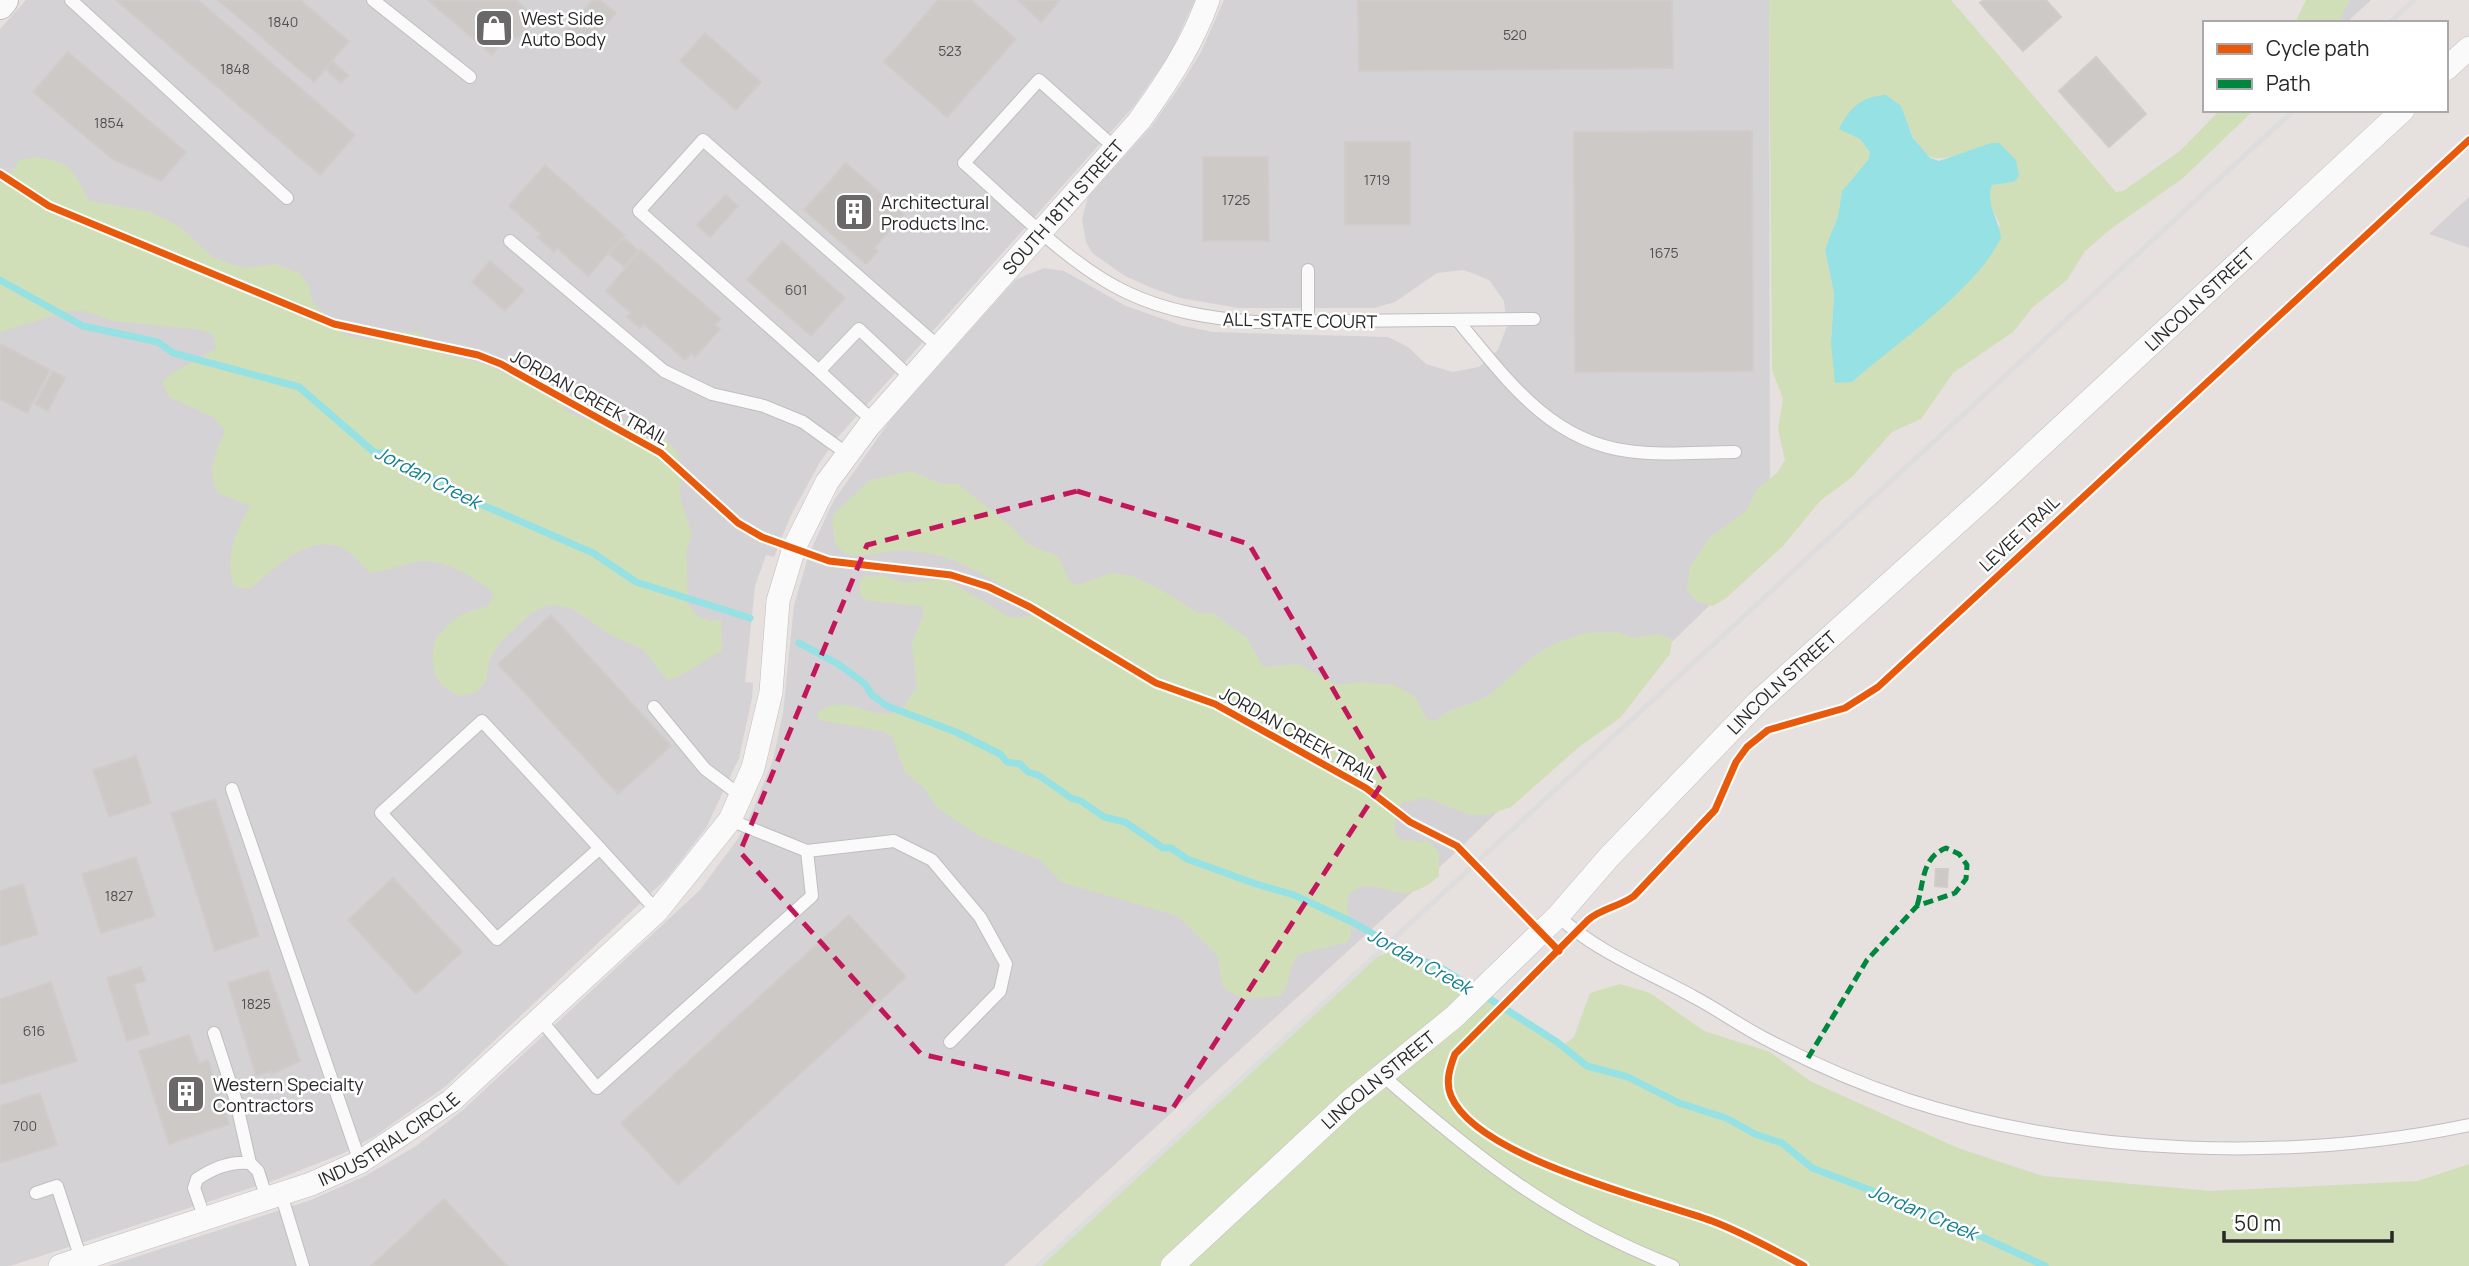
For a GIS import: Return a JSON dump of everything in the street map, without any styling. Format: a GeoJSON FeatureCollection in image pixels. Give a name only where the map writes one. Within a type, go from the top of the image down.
{"type":"FeatureCollection","features":[{"type":"Feature","properties":{"kind":"street"},"geometry":{"type":"LineString","coordinates":[[0,5],[4,0]]}},
{"type":"Feature","properties":{"kind":"street","name":"SOUTH 18TH STREET"},"geometry":{"type":"LineString","coordinates":[[741,796],[764,730],[778,601],[786,573],[812,508],[846,453],[1115,148],[1169,79],[1195,35],[1206,1]]}},
{"type":"Feature","properties":{"kind":"street"},"geometry":{"type":"LineString","coordinates":[[2448,67],[2469,48]]}},
{"type":"Feature","properties":{"kind":"street","name":"LINCOLN STREET"},"geometry":{"type":"LineString","coordinates":[[1172,1266],[1349,1102],[1454,1017],[1558,916],[1609,857],[1758,702],[1989,494],[2401,112]]}},
{"type":"Feature","properties":{"kind":"street","name":"INDUSTRIAL CIRCLE"},"geometry":{"type":"LineString","coordinates":[[70,1263],[274,1196],[360,1162],[451,1101],[657,911],[730,820],[741,796]]}},
{"type":"Feature","properties":{"kind":"lane"},"geometry":{"type":"LineString","coordinates":[[71,0],[287,198]]}},
{"type":"Feature","properties":{"kind":"lane"},"geometry":{"type":"LineString","coordinates":[[373,0],[470,78]]}},
{"type":"Feature","properties":{"kind":"lane","name":"ALL-STATE COURT"},"geometry":{"type":"LineString","coordinates":[[1115,148],[1039,80],[964,163],[1041,230],[1108,282],[1127,293],[1168,308],[1210,318],[1254,322],[1534,319]]}},
{"type":"Feature","properties":{"kind":"lane"},"geometry":{"type":"LineString","coordinates":[[873,421],[639,211],[702,140],[939,347]]}},
{"type":"Feature","properties":{"kind":"lane"},"geometry":{"type":"LineString","coordinates":[[510,241],[664,371],[712,394],[764,406],[803,422],[846,453]]}},
{"type":"Feature","properties":{"kind":"lane"},"geometry":{"type":"LineString","coordinates":[[1308,270],[1308,322]]}},
{"type":"Feature","properties":{"kind":"lane"},"geometry":{"type":"LineString","coordinates":[[1458,321],[1510,383],[1559,428],[1627,451],[1735,452]]}},
{"type":"Feature","properties":{"kind":"lane"},"geometry":{"type":"LineString","coordinates":[[819,371],[859,329],[911,378]]}},
{"type":"Feature","properties":{"kind":"lane"},"geometry":{"type":"LineString","coordinates":[[654,707],[705,769],[741,796]]}},
{"type":"Feature","properties":{"kind":"lane"},"geometry":{"type":"LineString","coordinates":[[600,848],[497,939],[381,813],[482,721],[600,848],[657,911]]}},
{"type":"Feature","properties":{"kind":"lane"},"geometry":{"type":"LineString","coordinates":[[232,789],[360,1162]]}},
{"type":"Feature","properties":{"kind":"lane"},"geometry":{"type":"LineString","coordinates":[[730,820],[807,851],[894,841],[932,860],[979,916],[1006,964],[1000,991],[950,1042]]}},
{"type":"Feature","properties":{"kind":"lane"},"geometry":{"type":"LineString","coordinates":[[540,1019],[597,1088],[812,896],[807,851]]}},
{"type":"Feature","properties":{"kind":"lane"},"geometry":{"type":"LineString","coordinates":[[1558,916],[1596,947],[1692,996],[1763,1038],[1906,1099],[1983,1121],[2141,1144],[2216,1148],[2290,1148],[2368,1142],[2469,1125]]}},
{"type":"Feature","properties":{"kind":"lane"},"geometry":{"type":"LineString","coordinates":[[214,1033],[236,1101],[250,1163],[274,1196],[303,1266]]}},
{"type":"Feature","properties":{"kind":"lane"},"geometry":{"type":"LineString","coordinates":[[1382,1075],[1473,1154],[1523,1190],[1576,1222],[1673,1266]]}},
{"type":"Feature","properties":{"kind":"lane"},"geometry":{"type":"LineString","coordinates":[[205,1219],[194,1188],[197,1179],[222,1166],[239,1161],[250,1163]]}},
{"type":"Feature","properties":{"kind":"lane"},"geometry":{"type":"LineString","coordinates":[[36,1193],[57,1186],[70,1263]]}},
{"type":"Feature","properties":{"kind":"highlighted area"},"geometry":{"type":"Polygon","coordinates":[[[1077,491],[1249,544],[1385,779],[1171,1111],[921,1054],[740,852],[867,545],[1077,491]]]}},
{"type":"Feature","properties":{"kind":"shaded area"},"geometry":{"type":"Polygon","coordinates":[[[26,0],[1195,0],[1170,54],[1133,107],[837,438],[820,462],[791,515],[774,557],[766,555],[755,586],[745,682],[753,683],[752,698],[739,758],[706,828],[667,878],[446,1086],[375,1136],[344,1153],[278,1179],[10,1266],[0,1266],[0,29],[26,0]]]}},
{"type":"Feature","properties":{"kind":"shaded area"},"geometry":{"type":"Polygon","coordinates":[[[1224,0],[1769,0],[1770,542],[1711,604],[1456,852],[1004,1266],[108,1266],[311,1200],[365,1176],[416,1146],[463,1110],[700,890],[737,840],[752,812],[773,760],[783,713],[794,605],[809,554],[834,500],[892,418],[1015,280],[1044,268],[1064,271],[1126,306],[1183,326],[1213,332],[1388,337],[1408,347],[1426,364],[1453,372],[1479,367],[1498,350],[1507,326],[1504,301],[1489,280],[1464,270],[1437,273],[1395,302],[1374,308],[1239,308],[1180,298],[1152,288],[1125,276],[1092,253],[1086,242],[1082,219],[1088,197],[1151,127],[1180,86],[1201,52],[1224,0]]]}},
{"type":"Feature","properties":{"kind":"shaded area"},"geometry":{"type":"Polygon","coordinates":[[[2325,0],[2371,0],[2348,21],[2309,21],[2325,0]]]}},
{"type":"Feature","properties":{"kind":"shaded area"},"geometry":{"type":"Polygon","coordinates":[[[2469,197],[2469,248],[2429,234],[2469,197]]]}},
{"type":"Feature","properties":{"kind":"green space"},"geometry":{"type":"Polygon","coordinates":[[[1769,0],[1951,0],[2116,192],[2123,191],[2180,151],[2218,112],[2252,112],[2182,179],[2112,228],[2085,251],[2067,280],[2033,307],[2013,332],[1953,373],[1921,419],[1892,432],[1852,477],[1820,501],[1783,546],[1725,599],[1713,606],[1698,602],[1687,590],[1690,567],[1710,537],[1746,511],[1757,489],[1777,473],[1785,460],[1778,429],[1783,399],[1772,370],[1769,0]],[[1901,106],[1860,139],[1870,152],[1868,160],[1842,191],[1838,216],[1825,249],[1834,294],[1831,342],[1895,344],[1927,320],[2000,225],[1990,200],[1990,190],[1992,185],[2014,182],[1991,143],[1942,158],[1924,153],[1901,106]]]}},
{"type":"Feature","properties":{"kind":"green space"},"geometry":{"type":"Polygon","coordinates":[[[2306,0],[2350,0],[2339,21],[2296,21],[2306,0]]]}},
{"type":"Feature","properties":{"kind":"green space"},"geometry":{"type":"Polygon","coordinates":[[[34,157],[63,164],[79,182],[89,201],[151,212],[178,226],[214,258],[246,268],[276,264],[299,273],[309,286],[312,301],[344,335],[366,340],[404,332],[419,332],[442,354],[481,363],[510,376],[542,384],[568,412],[582,418],[597,422],[637,424],[660,433],[676,450],[681,466],[680,498],[692,535],[686,551],[688,604],[697,616],[711,621],[721,620],[722,650],[689,671],[668,680],[641,648],[615,637],[572,609],[553,605],[535,611],[507,636],[491,658],[487,680],[476,692],[460,696],[444,686],[435,674],[435,640],[458,618],[487,607],[494,594],[460,571],[439,563],[420,561],[371,573],[346,550],[333,545],[320,545],[294,554],[250,589],[234,587],[231,555],[239,526],[250,506],[218,493],[214,484],[213,462],[225,431],[213,417],[169,397],[162,382],[174,372],[216,349],[213,334],[197,329],[114,321],[84,311],[67,311],[0,332],[0,184],[7,180],[19,160],[34,157]]]}},
{"type":"Feature","properties":{"kind":"green space"},"geometry":{"type":"Polygon","coordinates":[[[911,471],[942,484],[958,484],[1013,528],[1027,544],[1058,556],[1070,582],[1078,585],[1111,573],[1129,575],[1156,587],[1197,612],[1214,614],[1247,638],[1263,667],[1299,664],[1336,685],[1360,682],[1394,685],[1415,697],[1427,719],[1435,721],[1449,711],[1487,697],[1534,656],[1558,642],[1584,633],[1617,632],[1633,638],[1656,634],[1672,639],[1670,654],[1620,718],[1579,747],[1511,807],[1488,815],[1471,815],[1426,798],[1401,803],[1395,818],[1395,834],[1401,840],[1428,841],[1439,853],[1439,876],[1424,887],[1411,892],[1401,893],[1373,886],[1351,892],[1347,904],[1351,929],[1347,942],[1300,954],[1293,963],[1280,996],[1242,999],[1222,986],[1218,956],[1178,916],[1061,882],[1040,860],[980,836],[937,808],[924,788],[905,772],[892,736],[885,732],[819,720],[817,713],[838,705],[876,713],[896,713],[903,709],[917,689],[912,643],[924,613],[922,606],[869,601],[861,597],[859,582],[864,577],[882,575],[904,583],[945,579],[1011,618],[1029,616],[1037,611],[1036,603],[970,568],[943,557],[901,550],[855,555],[839,548],[834,534],[833,515],[870,480],[911,471]]]}},
{"type":"Feature","properties":{"kind":"green space"},"geometry":{"type":"Polygon","coordinates":[[[1399,949],[1443,969],[1562,1046],[1574,1037],[1590,993],[1620,984],[1650,993],[1704,1031],[1770,1052],[1810,1081],[1958,1148],[2043,1176],[2211,1191],[2418,1181],[2469,1164],[2469,1266],[1038,1266],[1370,959],[1399,949]]]}},
{"type":"Feature","properties":{"kind":"water"},"geometry":{"type":"Polygon","coordinates":[[[1886,95],[1901,106],[1913,138],[1930,158],[1939,161],[1991,143],[1999,143],[2016,160],[2019,176],[2014,182],[1992,185],[1991,204],[2001,238],[1973,278],[1852,382],[1835,383],[1831,342],[1834,294],[1825,249],[1838,216],[1842,191],[1868,160],[1870,152],[1860,139],[1839,129],[1857,104],[1886,95]]]}},
{"type":"Feature","properties":{"kind":"building"},"geometry":{"type":"Polygon","coordinates":[[[116,0],[198,0],[355,135],[320,175],[116,0]]]}},
{"type":"Feature","properties":{"kind":"building"},"geometry":{"type":"Polygon","coordinates":[[[218,0],[300,0],[349,41],[314,82],[218,0]]]}},
{"type":"Feature","properties":{"kind":"building","name":"West Side Auto Body"},"geometry":{"type":"Polygon","coordinates":[[[428,0],[516,0],[529,12],[525,17],[532,23],[517,39],[510,33],[492,55],[428,0]]]}},
{"type":"Feature","properties":{"kind":"building"},"geometry":{"type":"Polygon","coordinates":[[[593,0],[600,0],[616,13],[587,46],[567,30],[593,0]]]}},
{"type":"Feature","properties":{"kind":"building"},"geometry":{"type":"Polygon","coordinates":[[[938,0],[971,0],[1016,39],[947,117],[884,62],[938,0]]]}},
{"type":"Feature","properties":{"kind":"building"},"geometry":{"type":"Polygon","coordinates":[[[1018,0],[1060,0],[1041,22],[1018,0]]]}},
{"type":"Feature","properties":{"kind":"building"},"geometry":{"type":"Polygon","coordinates":[[[1358,0],[1672,0],[1673,68],[1359,71],[1358,0]]]}},
{"type":"Feature","properties":{"kind":"building"},"geometry":{"type":"Polygon","coordinates":[[[1984,0],[2046,0],[2061,17],[2023,51],[1980,3],[1984,0]]]}},
{"type":"Feature","properties":{"kind":"building"},"geometry":{"type":"Polygon","coordinates":[[[705,33],[761,82],[736,110],[680,61],[705,33]]]}},
{"type":"Feature","properties":{"kind":"building"},"geometry":{"type":"Polygon","coordinates":[[[68,52],[186,152],[161,181],[112,159],[33,92],[68,52]]]}},
{"type":"Feature","properties":{"kind":"building"},"geometry":{"type":"Polygon","coordinates":[[[2096,57],[2146,114],[2109,147],[2059,91],[2096,57]]]}},
{"type":"Feature","properties":{"kind":"building"},"geometry":{"type":"Polygon","coordinates":[[[332,61],[348,75],[341,83],[325,69],[332,61]]]}},
{"type":"Feature","properties":{"kind":"building"},"geometry":{"type":"Polygon","coordinates":[[[1752,131],[1753,371],[1575,372],[1574,132],[1752,131]]]}},
{"type":"Feature","properties":{"kind":"building"},"geometry":{"type":"Polygon","coordinates":[[[1345,142],[1410,142],[1410,225],[1345,225],[1345,142]]]}},
{"type":"Feature","properties":{"kind":"building"},"geometry":{"type":"Polygon","coordinates":[[[1203,157],[1268,157],[1269,241],[1203,241],[1203,157]]]}},
{"type":"Feature","properties":{"kind":"building","name":"Architectural Products Inc."},"geometry":{"type":"Polygon","coordinates":[[[846,163],[904,214],[874,248],[878,251],[866,264],[804,210],[846,163]]]}},
{"type":"Feature","properties":{"kind":"building"},"geometry":{"type":"Polygon","coordinates":[[[545,165],[624,235],[588,276],[557,248],[554,252],[537,237],[541,234],[509,206],[545,165]]]}},
{"type":"Feature","properties":{"kind":"building"},"geometry":{"type":"Polygon","coordinates":[[[726,195],[738,206],[710,237],[697,225],[726,195]]]}},
{"type":"Feature","properties":{"kind":"building"},"geometry":{"type":"Polygon","coordinates":[[[624,238],[638,251],[624,267],[609,254],[624,238]]]}},
{"type":"Feature","properties":{"kind":"building"},"geometry":{"type":"Polygon","coordinates":[[[782,241],[845,298],[811,336],[747,280],[782,241]]]}},
{"type":"Feature","properties":{"kind":"building"},"geometry":{"type":"Polygon","coordinates":[[[641,250],[721,319],[715,325],[720,329],[695,357],[691,353],[685,360],[644,324],[640,328],[627,317],[631,313],[606,291],[641,250]]]}},
{"type":"Feature","properties":{"kind":"building"},"geometry":{"type":"Polygon","coordinates":[[[490,261],[524,290],[505,311],[472,282],[490,261]]]}},
{"type":"Feature","properties":{"kind":"building"},"geometry":{"type":"Polygon","coordinates":[[[0,344],[50,370],[27,413],[0,399],[0,344]]]}},
{"type":"Feature","properties":{"kind":"building"},"geometry":{"type":"Polygon","coordinates":[[[53,371],[65,378],[48,411],[35,404],[53,371]]]}},
{"type":"Feature","properties":{"kind":"building"},"geometry":{"type":"Polygon","coordinates":[[[551,615],[671,746],[618,794],[498,664],[551,615]]]}},
{"type":"Feature","properties":{"kind":"building"},"geometry":{"type":"Polygon","coordinates":[[[136,756],[151,803],[109,817],[93,770],[136,756]]]}},
{"type":"Feature","properties":{"kind":"building"},"geometry":{"type":"Polygon","coordinates":[[[215,799],[259,936],[215,951],[171,813],[215,799]]]}},
{"type":"Feature","properties":{"kind":"building"},"geometry":{"type":"Polygon","coordinates":[[[136,857],[155,916],[101,933],[82,874],[136,857]]]}},
{"type":"Feature","properties":{"kind":"building"},"geometry":{"type":"Polygon","coordinates":[[[1936,869],[1948,869],[1947,887],[1935,886],[1936,869]]]}},
{"type":"Feature","properties":{"kind":"building"},"geometry":{"type":"Polygon","coordinates":[[[393,878],[462,952],[416,994],[348,920],[393,878]]]}},
{"type":"Feature","properties":{"kind":"building"},"geometry":{"type":"Polygon","coordinates":[[[23,884],[38,934],[0,946],[0,891],[23,884]]]}},
{"type":"Feature","properties":{"kind":"building"},"geometry":{"type":"Polygon","coordinates":[[[849,915],[906,977],[678,1185],[621,1123],[849,915]]]}},
{"type":"Feature","properties":{"kind":"building"},"geometry":{"type":"Polygon","coordinates":[[[141,967],[146,981],[134,984],[149,1034],[127,1041],[107,978],[141,967]]]}},
{"type":"Feature","properties":{"kind":"building"},"geometry":{"type":"Polygon","coordinates":[[[268,970],[300,1061],[272,1074],[271,1071],[256,1076],[228,983],[268,970]]]}},
{"type":"Feature","properties":{"kind":"building"},"geometry":{"type":"Polygon","coordinates":[[[51,982],[77,1061],[0,1085],[0,999],[51,982]]]}},
{"type":"Feature","properties":{"kind":"building","name":"Western Specialty Contractors"},"geometry":{"type":"Polygon","coordinates":[[[189,1035],[199,1063],[208,1060],[229,1124],[169,1144],[139,1051],[189,1035]]]}},
{"type":"Feature","properties":{"kind":"building"},"geometry":{"type":"Polygon","coordinates":[[[40,1093],[57,1145],[0,1163],[0,1106],[40,1093]]]}},
{"type":"Feature","properties":{"kind":"building"},"geometry":{"type":"Polygon","coordinates":[[[444,1199],[507,1266],[371,1266],[444,1199]]]}},
{"type":"Feature","properties":{"kind":"waterway","name":"Jordan Creek"},"geometry":{"type":"LineString","coordinates":[[0,280],[83,326],[158,342],[173,353],[299,387],[375,453],[385,453],[406,469],[444,482],[478,503],[593,553],[636,582],[750,618]]}},
{"type":"Feature","properties":{"kind":"waterway","name":"Jordan Creek"},"geometry":{"type":"LineString","coordinates":[[799,643],[838,664],[864,683],[872,695],[887,706],[956,732],[1000,754],[1007,762],[1020,764],[1028,772],[1038,775],[1071,798],[1081,801],[1104,817],[1125,822],[1163,848],[1171,848],[1187,859],[1294,895],[1352,922],[1416,958],[1443,969],[1557,1042],[1587,1066],[1628,1077],[1679,1103],[1726,1118],[1755,1134],[1782,1143],[1812,1168],[1928,1212],[2045,1266]]}},
{"type":"Feature","properties":{"kind":"railway"},"geometry":{"type":"LineString","coordinates":[[2391,21],[2414,0]]}},
{"type":"Feature","properties":{"kind":"railway"},"geometry":{"type":"LineString","coordinates":[[1038,1266],[2292,112]]}},
{"type":"Feature","properties":{"kind":"marked path"},"geometry":{"type":"LineString","coordinates":[[1808,1058],[1867,960],[1917,906],[1955,893],[1966,879],[1967,865],[1959,854],[1946,848],[1932,858],[1925,872],[1917,906]]}},
{"type":"Feature","properties":{"kind":"cycle path","name":"LEVEE TRAIL"},"geometry":{"type":"LineString","coordinates":[[1804,1266],[1724,1226],[1568,1174],[1494,1139],[1467,1118],[1451,1096],[1448,1080],[1455,1054],[1588,920],[1634,896],[1715,810],[1736,762],[1747,747],[1768,730],[1845,708],[1878,687],[2469,140]]}},
{"type":"Feature","properties":{"kind":"cycle path","name":"JORDAN CREEK TRAIL"},"geometry":{"type":"LineString","coordinates":[[0,174],[49,206],[334,324],[478,355],[501,364],[661,453],[738,523],[762,537],[829,561],[951,575],[989,587],[1030,607],[1156,683],[1215,704],[1366,788],[1410,822],[1457,846],[1559,951]]}},
{"type":"Feature","properties":{"kind":"place","name":"West Side Auto Body"},"geometry":{"type":"Point","coordinates":[494,28]}},
{"type":"Feature","properties":{"kind":"place","name":"Architectural Products Inc."},"geometry":{"type":"Point","coordinates":[854,212]}},
{"type":"Feature","properties":{"kind":"place","name":"Western Specialty Contractors"},"geometry":{"type":"Point","coordinates":[186,1094]}}]}
